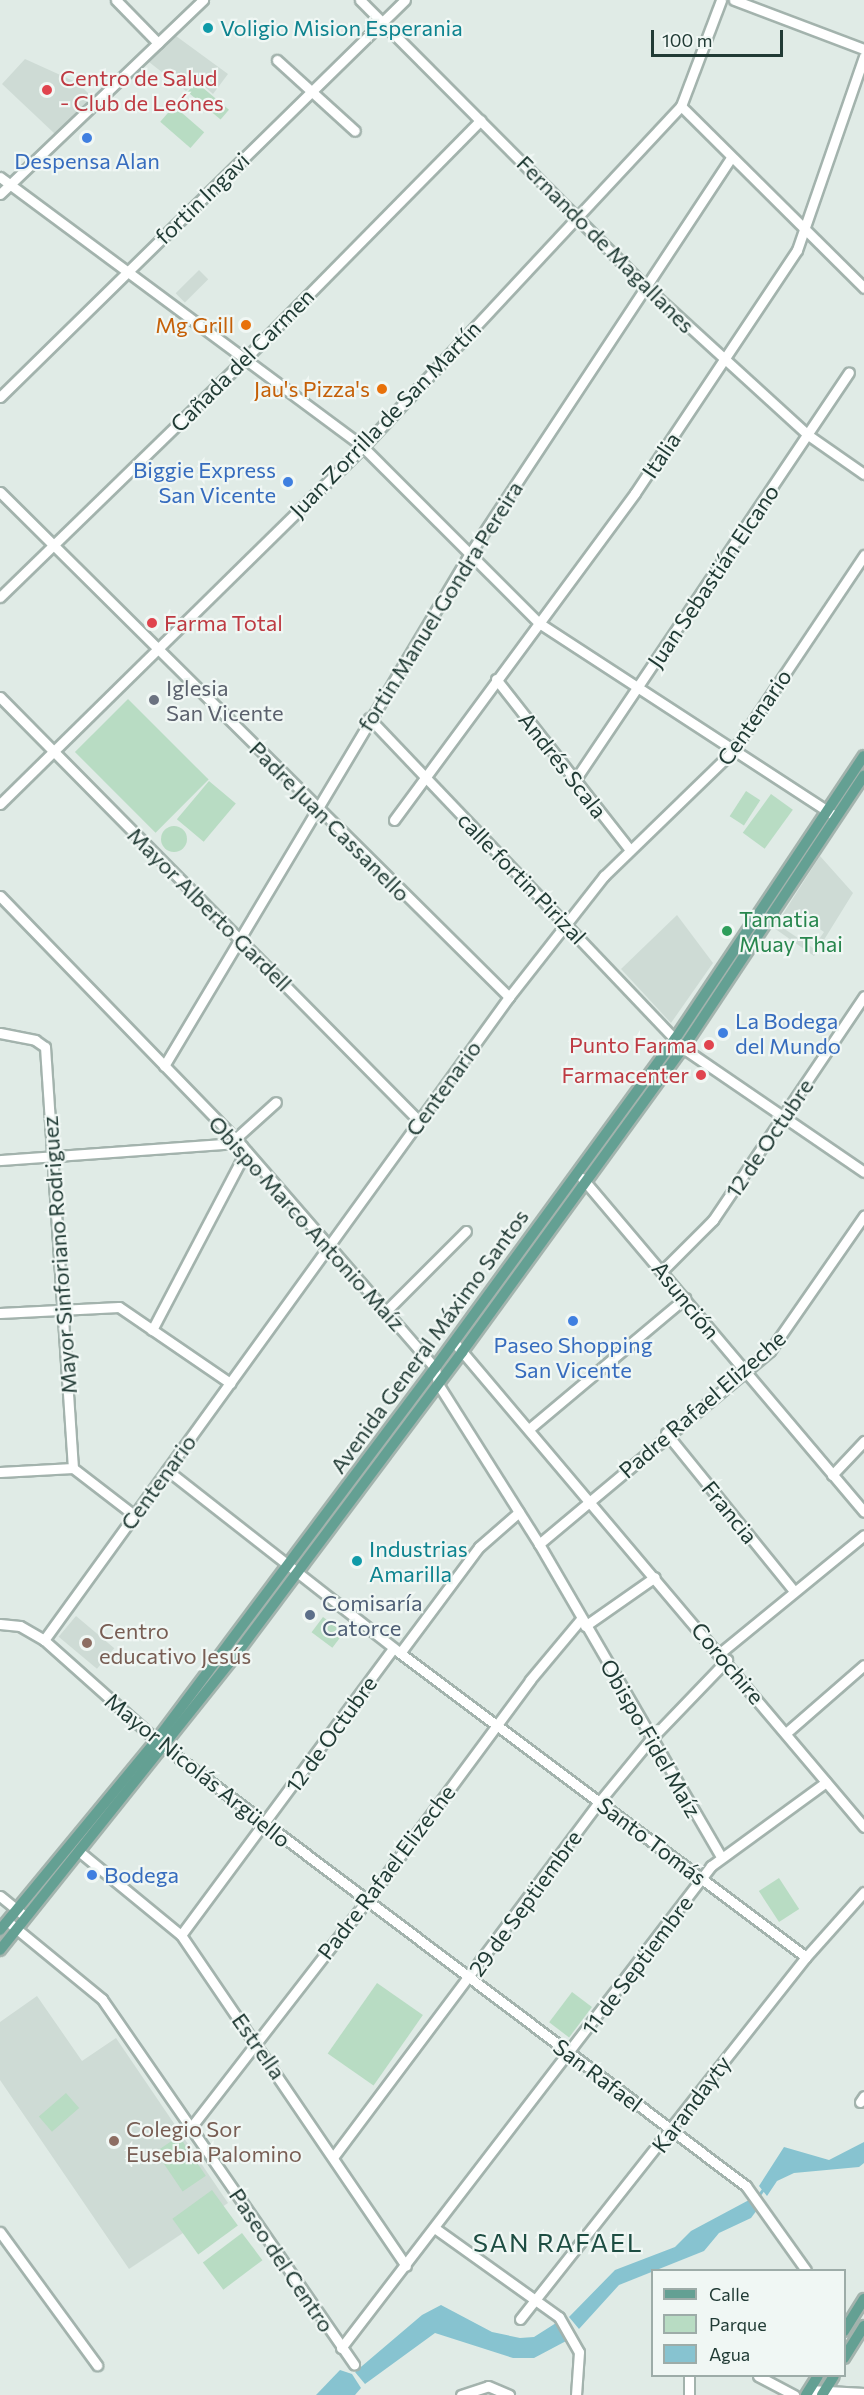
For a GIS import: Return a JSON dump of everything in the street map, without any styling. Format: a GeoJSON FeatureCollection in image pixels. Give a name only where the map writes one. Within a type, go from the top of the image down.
{"type":"FeatureCollection","features":[{"type":"Feature","properties":{"kind":"main road","name":"Avenida General Máximo Santos"},"geometry":{"type":"LineString","coordinates":[[4,1926],[22,1914],[81,1853],[160,1744],[293,1569],[462,1352],[684,1048],[832,814],[864,756]]}},
{"type":"Feature","properties":{"kind":"main road","name":"Avenida General Máximo Santos"},"geometry":{"type":"LineString","coordinates":[[293,1569],[435,1368],[675,1040],[832,814],[864,777]]}},
{"type":"Feature","properties":{"kind":"main road","name":"Avenida General Máximo Santos"},"geometry":{"type":"LineString","coordinates":[[0,1950],[17,1929],[22,1914],[160,1744]]}},
{"type":"Feature","properties":{"kind":"main road"},"geometry":{"type":"LineString","coordinates":[[846,2329],[864,2299]]}},
{"type":"Feature","properties":{"kind":"main road"},"geometry":{"type":"LineString","coordinates":[[846,2355],[864,2326]]}},
{"type":"Feature","properties":{"kind":"main road"},"geometry":{"type":"LineString","coordinates":[[807,2392],[817,2377]]}},
{"type":"Feature","properties":{"kind":"main road"},"geometry":{"type":"LineString","coordinates":[[823,2393],[833,2377]]}},
{"type":"Feature","properties":{"kind":"street"},"geometry":{"type":"LineString","coordinates":[[116,0],[158,43]]}},
{"type":"Feature","properties":{"kind":"street"},"geometry":{"type":"LineString","coordinates":[[0,194],[203,0]]}},
{"type":"Feature","properties":{"kind":"street","name":"Fernando de Magallanes"},"geometry":{"type":"LineString","coordinates":[[360,0],[646,287],[808,435],[864,474]]}},
{"type":"Feature","properties":{"kind":"street","name":"fortin Ingavi"},"geometry":{"type":"LineString","coordinates":[[0,397],[405,0]]}},
{"type":"Feature","properties":{"kind":"street","name":"Juan Zorrilla de San Martín"},"geometry":{"type":"LineString","coordinates":[[0,804],[363,447],[575,217],[681,106],[721,0]]}},
{"type":"Feature","properties":{"kind":"street"},"geometry":{"type":"LineString","coordinates":[[734,0],[864,49]]}},
{"type":"Feature","properties":{"kind":"street","name":"Italia"},"geometry":{"type":"LineString","coordinates":[[394,820],[635,493],[798,250],[864,56]]}},
{"type":"Feature","properties":{"kind":"street"},"geometry":{"type":"LineString","coordinates":[[277,60],[355,131]]}},
{"type":"Feature","properties":{"kind":"street"},"geometry":{"type":"LineString","coordinates":[[681,106],[864,288]]}},
{"type":"Feature","properties":{"kind":"street","name":"Cañada del Carmen"},"geometry":{"type":"LineString","coordinates":[[0,597],[246,358],[481,120]]}},
{"type":"Feature","properties":{"kind":"street","name":"fortin Manuel Gondra Pereira"},"geometry":{"type":"LineString","coordinates":[[164,1066],[369,718],[469,555],[731,157]]}},
{"type":"Feature","properties":{"kind":"street"},"geometry":{"type":"LineString","coordinates":[[0,177],[363,447],[539,623],[733,752],[832,814]]}},
{"type":"Feature","properties":{"kind":"street","name":"Juan Sebastián Elcano"},"geometry":{"type":"LineString","coordinates":[[575,780],[849,372]]}},
{"type":"Feature","properties":{"kind":"street","name":"Padre Juan Cassanello"},"geometry":{"type":"LineString","coordinates":[[0,492],[54,543],[508,997]]}},
{"type":"Feature","properties":{"kind":"street","name":"Centenario"},"geometry":{"type":"LineString","coordinates":[[44,1640],[508,997],[565,923],[630,850],[733,752],[864,555]]}},
{"type":"Feature","properties":{"kind":"street","name":"Andrés Scala"},"geometry":{"type":"LineString","coordinates":[[496,679],[630,850]]}},
{"type":"Feature","properties":{"kind":"street","name":"Mayor Alberto Gardell"},"geometry":{"type":"LineString","coordinates":[[0,697],[419,1121]]}},
{"type":"Feature","properties":{"kind":"street","name":"calle fortin Pirizal"},"geometry":{"type":"LineString","coordinates":[[369,718],[684,1048]]}},
{"type":"Feature","properties":{"kind":"street","name":"Obispo Marco Antonio Maíz"},"geometry":{"type":"LineString","coordinates":[[0,897],[237,1141],[435,1368],[438,1383],[539,1544],[583,1622]]}},
{"type":"Feature","properties":{"kind":"street","name":"12 de Octubre"},"geometry":{"type":"LineString","coordinates":[[663,1270],[713,1220],[864,996]]}},
{"type":"Feature","properties":{"kind":"street","name":"Mayor Sinforiano Rodriguez"},"geometry":{"type":"LineString","coordinates":[[0,1033],[42,1042],[73,1468]]}},
{"type":"Feature","properties":{"kind":"street"},"geometry":{"type":"LineString","coordinates":[[684,1048],[864,1172]]}},
{"type":"Feature","properties":{"kind":"street"},"geometry":{"type":"LineString","coordinates":[[0,1160],[237,1141],[276,1102]]}},
{"type":"Feature","properties":{"kind":"street"},"geometry":{"type":"LineString","coordinates":[[152,1330],[246,1151]]}},
{"type":"Feature","properties":{"kind":"street","name":"Asunción"},"geometry":{"type":"LineString","coordinates":[[577,1172],[663,1270],[743,1372],[864,1512]]}},
{"type":"Feature","properties":{"kind":"street","name":"Padre Rafael Elizeche"},"geometry":{"type":"LineString","coordinates":[[539,1544],[666,1433],[743,1372],[783,1336],[864,1216]]}},
{"type":"Feature","properties":{"kind":"street"},"geometry":{"type":"LineString","coordinates":[[386,1311],[466,1231]]}},
{"type":"Feature","properties":{"kind":"street"},"geometry":{"type":"LineString","coordinates":[[529,1429],[685,1298]]}},
{"type":"Feature","properties":{"kind":"street"},"geometry":{"type":"LineString","coordinates":[[0,1313],[63,1308],[119,1307],[230,1383]]}},
{"type":"Feature","properties":{"kind":"street","name":"Corochire"},"geometry":{"type":"LineString","coordinates":[[454,1342],[724,1657],[864,1827]]}},
{"type":"Feature","properties":{"kind":"street","name":"Francia"},"geometry":{"type":"LineString","coordinates":[[666,1433],[795,1591]]}},
{"type":"Feature","properties":{"kind":"street"},"geometry":{"type":"LineString","coordinates":[[832,1474],[864,1441]]}},
{"type":"Feature","properties":{"kind":"street"},"geometry":{"type":"LineString","coordinates":[[0,1472],[73,1468],[134,1515]]}},
{"type":"Feature","properties":{"kind":"street","name":"Santo Tomás"},"geometry":{"type":"LineString","coordinates":[[167,1470],[397,1651],[806,1957]]}},
{"type":"Feature","properties":{"kind":"street","name":"12 de Octubre"},"geometry":{"type":"LineString","coordinates":[[181,1935],[479,1547],[519,1512]]}},
{"type":"Feature","properties":{"kind":"street","name":"29 de Septiembre"},"geometry":{"type":"LineString","coordinates":[[334,2156],[470,1979],[599,1802],[651,1739],[724,1657],[795,1591],[864,1535]]}},
{"type":"Feature","properties":{"kind":"street","name":"Padre Rafael Elizeche"},"geometry":{"type":"LineString","coordinates":[[192,2126],[366,1902],[496,1724],[583,1622],[655,1576]]}},
{"type":"Feature","properties":{"kind":"street","name":"Obispo Fidel Maíz"},"geometry":{"type":"LineString","coordinates":[[583,1622],[721,1857]]}},
{"type":"Feature","properties":{"kind":"street","name":"Mayor Nicolás Argüello"},"geometry":{"type":"LineString","coordinates":[[0,1624],[20,1626],[44,1640],[160,1744],[366,1902]]}},
{"type":"Feature","properties":{"kind":"street"},"geometry":{"type":"LineString","coordinates":[[786,1732],[863,1668]]}},
{"type":"Feature","properties":{"kind":"street","name":"11 de Septiembre"},"geometry":{"type":"LineString","coordinates":[[341,2348],[570,2055],[702,1878],[721,1857],[826,1782]]}},
{"type":"Feature","properties":{"kind":"street","name":"Estrella"},"geometry":{"type":"LineString","coordinates":[[81,1853],[181,1935],[334,2156],[406,2266]]}},
{"type":"Feature","properties":{"kind":"street","name":"Karandayty"},"geometry":{"type":"LineString","coordinates":[[520,2319],[539,2299],[806,1957],[864,1892]]}},
{"type":"Feature","properties":{"kind":"street"},"geometry":{"type":"LineString","coordinates":[[0,1896],[22,1914]]}},
{"type":"Feature","properties":{"kind":"street","name":"San Rafael"},"geometry":{"type":"LineString","coordinates":[[366,1902],[671,2130],[755,2196],[805,2269]]}},
{"type":"Feature","properties":{"kind":"street","name":"Paseo del Centro"},"geometry":{"type":"LineString","coordinates":[[4,1926],[17,1929],[90,1984],[192,2126],[354,2364]]}},
{"type":"Feature","properties":{"kind":"street"},"geometry":{"type":"LineString","coordinates":[[436,2229],[539,2299],[559,2317],[573,2338],[580,2359],[576,2395]]}},
{"type":"Feature","properties":{"kind":"street"},"geometry":{"type":"LineString","coordinates":[[0,2232],[97,2365]]}},
{"type":"Feature","properties":{"kind":"street"},"geometry":{"type":"LineString","coordinates":[[846,2332],[854,2343]]}},
{"type":"Feature","properties":{"kind":"street"},"geometry":{"type":"LineString","coordinates":[[689,2377],[689,2395]]}},
{"type":"Feature","properties":{"kind":"street"},"geometry":{"type":"LineString","coordinates":[[760,2377],[794,2395]]}},
{"type":"Feature","properties":{"kind":"street"},"geometry":{"type":"LineString","coordinates":[[461,2395],[481,2386],[509,2395]]}},
{"type":"Feature","properties":{"kind":"street"},"geometry":{"type":"LineString","coordinates":[[807,2392],[864,2393]]}},
{"type":"Feature","properties":{"kind":"shaded area"},"geometry":{"type":"Polygon","coordinates":[[[176,36],[228,74],[213,94],[197,80],[186,91],[149,62],[176,36]]]}},
{"type":"Feature","properties":{"kind":"shaded area","name":"Centro de Salud - Club de Leónes"},"geometry":{"type":"Polygon","coordinates":[[[25,59],[78,83],[92,97],[55,134],[2,84],[25,59]]]}},
{"type":"Feature","properties":{"kind":"shaded area"},"geometry":{"type":"Polygon","coordinates":[[[199,270],[208,279],[185,303],[176,293],[199,270]]]}},
{"type":"Feature","properties":{"kind":"shaded area"},"geometry":{"type":"Polygon","coordinates":[[[820,856],[853,893],[814,956],[774,928],[820,856]],[[798,914],[786,930],[813,948],[824,932],[798,914]]]}},
{"type":"Feature","properties":{"kind":"shaded area"},"geometry":{"type":"Polygon","coordinates":[[[677,915],[713,963],[671,1023],[621,969],[677,915]]]}},
{"type":"Feature","properties":{"kind":"shaded area","name":"Centro educativo Jesús"},"geometry":{"type":"Polygon","coordinates":[[[76,1616],[114,1648],[97,1669],[59,1637],[76,1616]]]}},
{"type":"Feature","properties":{"kind":"shaded area","name":"Colegio Sor Eusebia Palomino"},"geometry":{"type":"Polygon","coordinates":[[[37,1996],[82,2061],[116,2038],[228,2203],[129,2269],[0,2080],[0,2022],[37,1996]]]}},
{"type":"Feature","properties":{"kind":"green space"},"geometry":{"type":"Polygon","coordinates":[[[196,82],[229,110],[221,120],[188,92],[196,82]]]}},
{"type":"Feature","properties":{"kind":"green space"},"geometry":{"type":"Polygon","coordinates":[[[174,106],[204,132],[190,148],[160,122],[174,106]]]}},
{"type":"Feature","properties":{"kind":"green space"},"geometry":{"type":"Polygon","coordinates":[[[128,699],[209,780],[156,833],[75,752],[128,699]]]}},
{"type":"Feature","properties":{"kind":"green space"},"geometry":{"type":"Polygon","coordinates":[[[209,781],[236,803],[204,842],[177,819],[209,781]]]}},
{"type":"Feature","properties":{"kind":"green space"},"geometry":{"type":"Polygon","coordinates":[[[746,791],[760,800],[744,825],[730,816],[746,791]]]}},
{"type":"Feature","properties":{"kind":"green space"},"geometry":{"type":"Polygon","coordinates":[[[771,794],[793,810],[765,849],[743,833],[771,794]]]}},
{"type":"Feature","properties":{"kind":"green space"},"geometry":{"type":"Polygon","coordinates":[[[174,826],[183,830],[187,839],[183,848],[174,852],[165,848],[161,839],[165,830],[174,826]]]}},
{"type":"Feature","properties":{"kind":"green space"},"geometry":{"type":"Polygon","coordinates":[[[323,1617],[344,1633],[332,1648],[312,1632],[323,1617]]]}},
{"type":"Feature","properties":{"kind":"green space"},"geometry":{"type":"Polygon","coordinates":[[[779,1878],[799,1909],[779,1922],[759,1891],[779,1878]]]}},
{"type":"Feature","properties":{"kind":"green space"},"geometry":{"type":"Polygon","coordinates":[[[377,1983],[423,2015],[374,2086],[328,2053],[377,1983]]]}},
{"type":"Feature","properties":{"kind":"green space"},"geometry":{"type":"Polygon","coordinates":[[[572,1992],[592,2007],[569,2037],[549,2022],[572,1992]]]}},
{"type":"Feature","properties":{"kind":"green space"},"geometry":{"type":"Polygon","coordinates":[[[66,2093],[79,2108],[52,2132],[39,2117],[66,2093]]]}},
{"type":"Feature","properties":{"kind":"green space"},"geometry":{"type":"Polygon","coordinates":[[[179,2136],[206,2176],[183,2191],[156,2152],[179,2136]]]}},
{"type":"Feature","properties":{"kind":"green space"},"geometry":{"type":"Polygon","coordinates":[[[212,2190],[238,2226],[198,2254],[172,2219],[212,2190]]]}},
{"type":"Feature","properties":{"kind":"green space"},"geometry":{"type":"Polygon","coordinates":[[[242,2233],[262,2260],[223,2290],[203,2262],[242,2233]]]}},
{"type":"Feature","properties":{"kind":"water"},"geometry":{"type":"Polygon","coordinates":[[[864,2142],[864,2163],[859,2167],[794,2173],[777,2181],[767,2196],[759,2186],[784,2147],[829,2160],[864,2142]]]}},
{"type":"Feature","properties":{"kind":"water"},"geometry":{"type":"Polygon","coordinates":[[[749,2200],[757,2210],[751,2218],[719,2233],[704,2251],[659,2269],[651,2269],[651,2272],[619,2285],[579,2329],[569,2317],[615,2270],[675,2247],[691,2231],[749,2200]]]}},
{"type":"Feature","properties":{"kind":"water"},"geometry":{"type":"Polygon","coordinates":[[[441,2305],[492,2332],[520,2338],[534,2337],[556,2323],[568,2340],[534,2358],[513,2358],[435,2333],[365,2384],[355,2372],[422,2315],[441,2305]]]}},
{"type":"Feature","properties":{"kind":"water"},"geometry":{"type":"Polygon","coordinates":[[[340,2370],[352,2374],[361,2388],[355,2395],[316,2395],[340,2370]]]}},
{"type":"Feature","properties":{"kind":"waterway"},"geometry":{"type":"LineString","coordinates":[[750,2207],[764,2188]]}},
{"type":"Feature","properties":{"kind":"place","name":"Voligio Mision Esperania"},"geometry":{"type":"Point","coordinates":[208,28]}},
{"type":"Feature","properties":{"kind":"place","name":"Centro de Salud - Club de Leónes"},"geometry":{"type":"Point","coordinates":[47,90]}},
{"type":"Feature","properties":{"kind":"place","name":"Despensa Alan"},"geometry":{"type":"Point","coordinates":[87,138]}},
{"type":"Feature","properties":{"kind":"place","name":"Mg Grill"},"geometry":{"type":"Point","coordinates":[246,325]}},
{"type":"Feature","properties":{"kind":"place","name":"Jau's Pizza's"},"geometry":{"type":"Point","coordinates":[382,389]}},
{"type":"Feature","properties":{"kind":"place","name":"Biggie Express San Vicente"},"geometry":{"type":"Point","coordinates":[288,482]}},
{"type":"Feature","properties":{"kind":"place","name":"Farma Total"},"geometry":{"type":"Point","coordinates":[152,623]}},
{"type":"Feature","properties":{"kind":"place","name":"Iglesia San Vicente"},"geometry":{"type":"Point","coordinates":[154,700]}},
{"type":"Feature","properties":{"kind":"place","name":"Tamatia Muay Thai"},"geometry":{"type":"Point","coordinates":[727,931]}},
{"type":"Feature","properties":{"kind":"place","name":"La Bodega del Mundo"},"geometry":{"type":"Point","coordinates":[723,1033]}},
{"type":"Feature","properties":{"kind":"place","name":"Punto Farma"},"geometry":{"type":"Point","coordinates":[709,1045]}},
{"type":"Feature","properties":{"kind":"place","name":"Farmacenter"},"geometry":{"type":"Point","coordinates":[701,1075]}},
{"type":"Feature","properties":{"kind":"place","name":"Paseo Shopping San Vicente"},"geometry":{"type":"Point","coordinates":[573,1321]}},
{"type":"Feature","properties":{"kind":"place","name":"Industrias Amarilla"},"geometry":{"type":"Point","coordinates":[357,1561]}},
{"type":"Feature","properties":{"kind":"place","name":"Comisaría Catorce"},"geometry":{"type":"Point","coordinates":[310,1615]}},
{"type":"Feature","properties":{"kind":"place","name":"Centro educativo Jesús"},"geometry":{"type":"Point","coordinates":[87,1643]}},
{"type":"Feature","properties":{"kind":"place","name":"Bodega"},"geometry":{"type":"Point","coordinates":[92,1875]}},
{"type":"Feature","properties":{"kind":"place","name":"Colegio Sor Eusebia Palomino"},"geometry":{"type":"Point","coordinates":[114,2141]}},
{"type":"Feature","properties":{"kind":"district","name":"SAN RAFAEL"},"geometry":{"type":"Point","coordinates":[558,2242]}}]}
